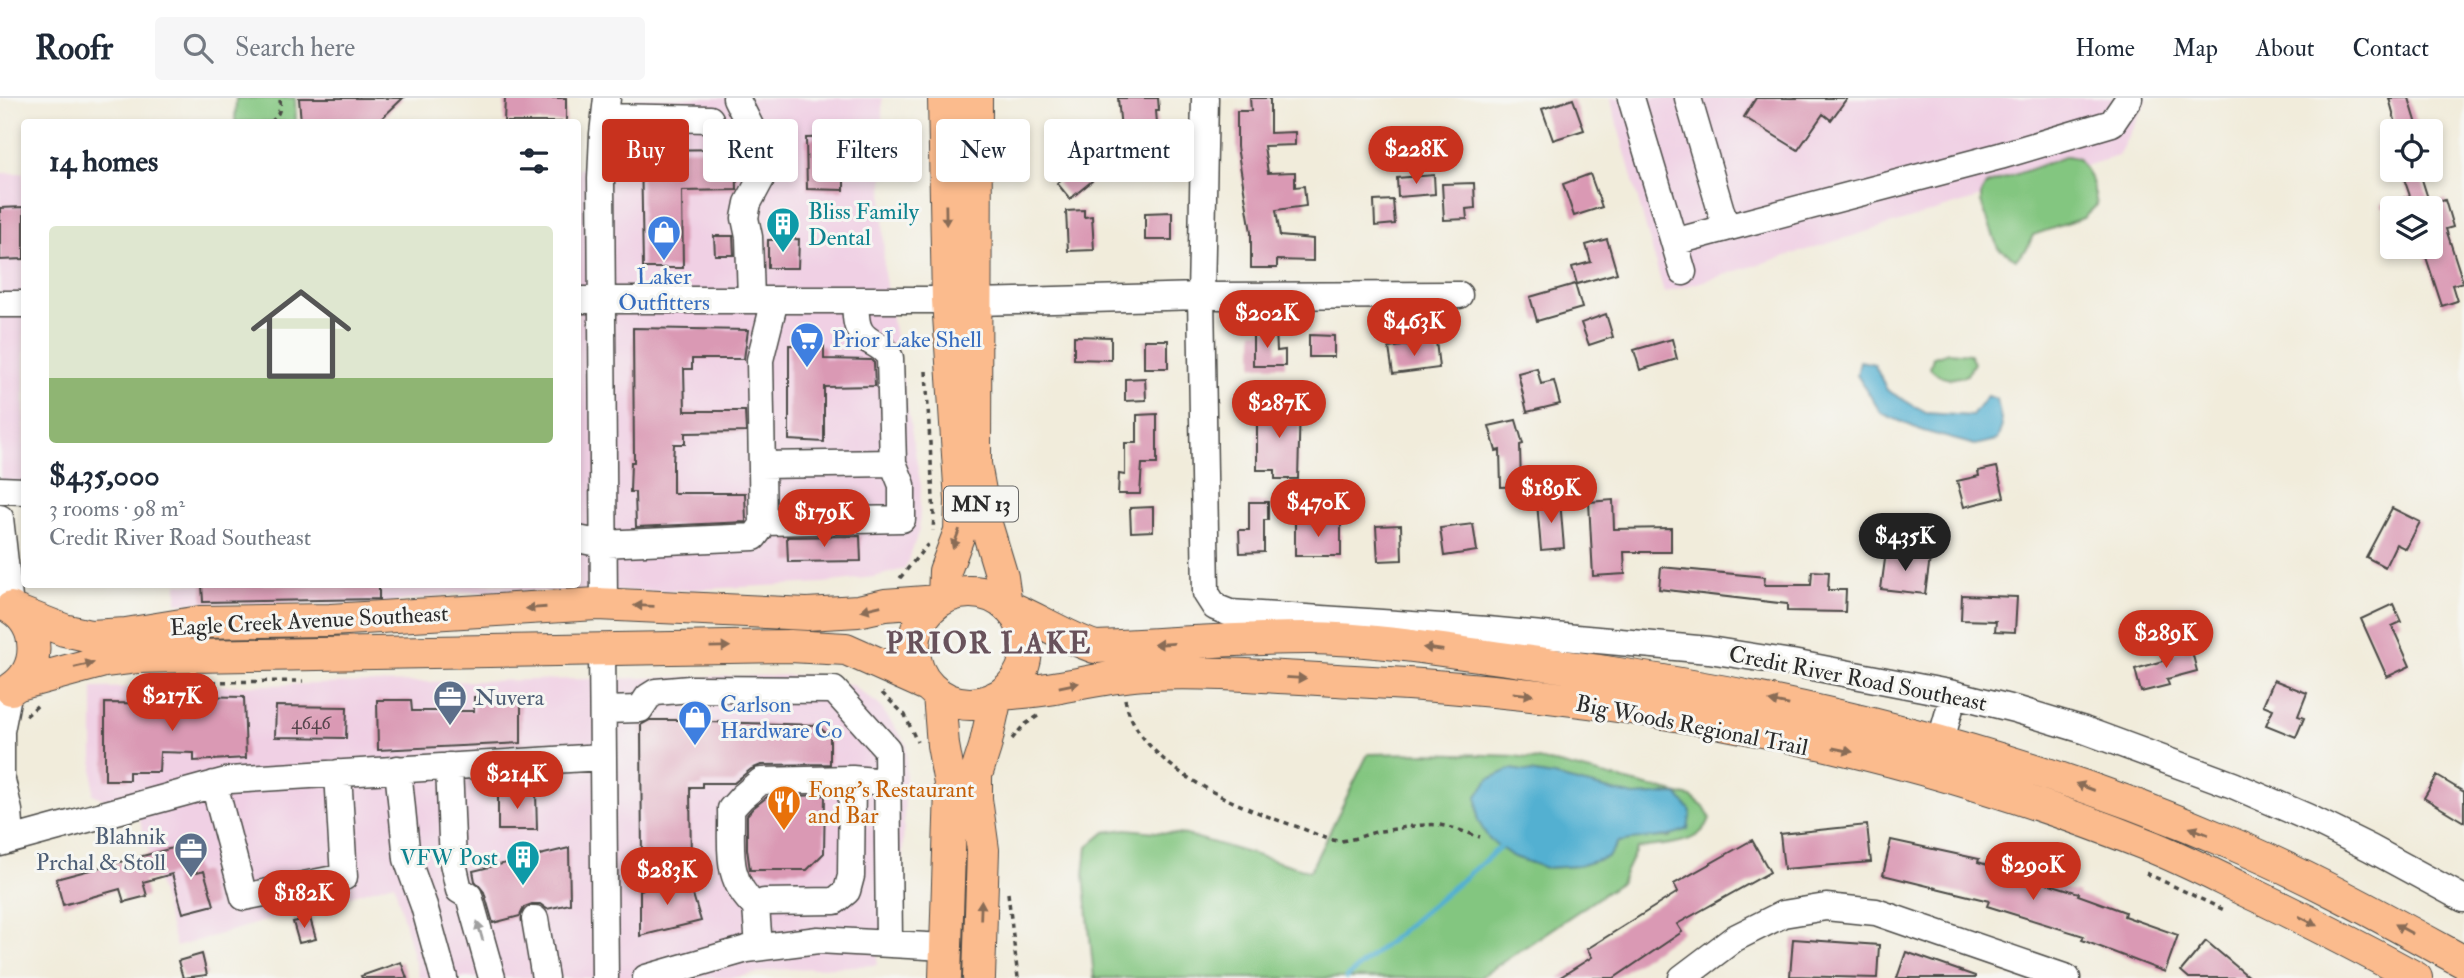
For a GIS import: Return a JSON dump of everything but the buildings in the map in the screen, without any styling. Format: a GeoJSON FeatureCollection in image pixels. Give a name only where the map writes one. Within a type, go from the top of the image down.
{"type":"FeatureCollection","features":[{"type":"Feature","properties":{"kind":"main road","name":"MN 13"},"geometry":{"type":"LineString","coordinates":[[944,98],[975,464],[986,524],[1008,607]]}},
{"type":"Feature","properties":{"kind":"main road","name":"MN 13"},"geometry":{"type":"LineString","coordinates":[[941,599],[945,570],[960,531],[962,301],[976,98]]}},
{"type":"Feature","properties":{"kind":"main road"},"geometry":{"type":"LineString","coordinates":[[979,978],[983,850],[976,799],[976,775],[999,696],[1016,681],[1024,663],[1026,643],[1022,625],[1008,607],[995,597],[976,591],[957,593],[941,599],[926,613],[917,628],[913,645],[915,663],[922,678],[934,691],[949,700],[966,704],[984,702],[999,696],[1125,676],[1229,676],[1365,682],[1574,699],[1709,721],[1855,752],[1990,789],[2148,845],[2283,909],[2416,978]]}},
{"type":"Feature","properties":{"kind":"main road","name":"Eagle Creek Avenue Southeast"},"geometry":{"type":"LineString","coordinates":[[9,607],[64,631],[90,636],[126,634],[200,622],[330,620],[604,604],[807,614],[858,611],[941,599]]}},
{"type":"Feature","properties":{"kind":"main road"},"geometry":{"type":"LineString","coordinates":[[327,653],[358,644],[406,638],[530,632],[592,625],[602,618],[604,604]]}},
{"type":"Feature","properties":{"kind":"main road"},"geometry":{"type":"LineString","coordinates":[[9,607],[28,625],[34,640],[34,656],[29,671],[9,689]]}},
{"type":"Feature","properties":{"kind":"main road"},"geometry":{"type":"LineString","coordinates":[[1008,607],[1095,648],[1312,638],[1417,647],[1646,676],[1941,740],[2078,784],[2235,845],[2383,917],[2464,962]]}},
{"type":"Feature","properties":{"kind":"main road","name":"Eagle Creek Avenue Southeast"},"geometry":{"type":"LineString","coordinates":[[9,689],[104,661],[137,657],[790,646],[846,649],[934,691]]}},
{"type":"Feature","properties":{"kind":"main road"},"geometry":{"type":"LineString","coordinates":[[934,691],[951,789],[946,978]]}},
{"type":"Feature","properties":{"kind":"street"},"geometry":{"type":"LineString","coordinates":[[590,541],[754,537],[763,525],[760,360],[763,300],[745,218],[748,203],[762,177],[762,169],[753,132],[736,98]]}},
{"type":"Feature","properties":{"kind":"street"},"geometry":{"type":"LineString","coordinates":[[1201,296],[1205,98]]}},
{"type":"Feature","properties":{"kind":"street"},"geometry":{"type":"LineString","coordinates":[[1631,98],[1683,272]]}},
{"type":"Feature","properties":{"kind":"street"},"geometry":{"type":"LineString","coordinates":[[1688,98],[1726,228]]}},
{"type":"Feature","properties":{"kind":"street"},"geometry":{"type":"LineString","coordinates":[[1674,242],[2000,156],[2112,123],[2129,98]]}},
{"type":"Feature","properties":{"kind":"street"},"geometry":{"type":"LineString","coordinates":[[604,604],[590,541],[590,153],[606,107],[710,119]]}},
{"type":"Feature","properties":{"kind":"street"},"geometry":{"type":"LineString","coordinates":[[590,299],[962,301],[1201,296],[1459,295]]}},
{"type":"Feature","properties":{"kind":"street","name":"Credit River Road Southeast"},"geometry":{"type":"LineString","coordinates":[[1201,296],[1206,593],[1215,607],[1230,613],[1487,630],[1709,650],[1954,694],[2084,730],[2233,785],[2357,842],[2464,899]]}},
{"type":"Feature","properties":{"kind":"street"},"geometry":{"type":"LineString","coordinates":[[763,522],[902,519],[902,485],[894,463],[890,358],[886,350],[860,333],[855,301]]}},
{"type":"Feature","properties":{"kind":"street"},"geometry":{"type":"LineString","coordinates":[[0,304],[21,304]]}},
{"type":"Feature","properties":{"kind":"street"},"geometry":{"type":"LineString","coordinates":[[762,465],[894,463]]}},
{"type":"Feature","properties":{"kind":"street"},"geometry":{"type":"LineString","coordinates":[[0,490],[21,491]]}},
{"type":"Feature","properties":{"kind":"street"},"geometry":{"type":"LineString","coordinates":[[0,518],[9,607]]}},
{"type":"Feature","properties":{"kind":"street"},"geometry":{"type":"LineString","coordinates":[[602,649],[605,978]]}},
{"type":"Feature","properties":{"kind":"street"},"geometry":{"type":"LineString","coordinates":[[9,689],[1,731],[1,776],[9,811],[4,836],[230,779],[603,757]]}},
{"type":"Feature","properties":{"kind":"street"},"geometry":{"type":"LineString","coordinates":[[603,710],[640,709],[648,697],[656,692],[834,690],[887,749],[889,942]]}},
{"type":"Feature","properties":{"kind":"street"},"geometry":{"type":"LineString","coordinates":[[1941,740],[1954,694]]}},
{"type":"Feature","properties":{"kind":"street"},"geometry":{"type":"LineString","coordinates":[[449,766],[453,863],[459,890]]}},
{"type":"Feature","properties":{"kind":"street"},"geometry":{"type":"LineString","coordinates":[[398,769],[407,859],[422,900],[444,978]]}},
{"type":"Feature","properties":{"kind":"street"},"geometry":{"type":"LineString","coordinates":[[214,784],[244,897],[344,877],[338,773]]}},
{"type":"Feature","properties":{"kind":"street"},"geometry":{"type":"LineString","coordinates":[[759,947],[756,907],[742,894],[732,867],[732,809],[741,797],[761,782],[852,779],[887,782]]}},
{"type":"Feature","properties":{"kind":"street"},"geometry":{"type":"LineString","coordinates":[[756,907],[764,902],[835,901],[848,891],[851,876],[852,779]]}},
{"type":"Feature","properties":{"kind":"street"},"geometry":{"type":"LineString","coordinates":[[422,900],[459,890],[469,896],[492,978]]}},
{"type":"Feature","properties":{"kind":"street"},"geometry":{"type":"LineString","coordinates":[[1682,978],[1735,938],[1783,914],[1826,907],[1876,912],[2067,978]]}},
{"type":"Feature","properties":{"kind":"street"},"geometry":{"type":"LineString","coordinates":[[535,919],[545,978]]}},
{"type":"Feature","properties":{"kind":"street"},"geometry":{"type":"LineString","coordinates":[[646,978],[759,947],[818,940],[945,947]]}},
{"type":"Feature","properties":{"kind":"path"},"geometry":{"type":"LineString","coordinates":[[275,119],[281,107],[281,98]]}},
{"type":"Feature","properties":{"kind":"path"},"geometry":{"type":"LineString","coordinates":[[1125,676],[1124,694],[1128,715],[1140,736],[1157,754],[1203,787],[1237,804],[1339,841],[1379,831],[1438,825],[1480,837]]}},
{"type":"Feature","properties":{"kind":"path"},"geometry":{"type":"LineString","coordinates":[[1012,739],[1024,725],[1041,714]]}},
{"type":"Feature","properties":{"kind":"path"},"geometry":{"type":"LineString","coordinates":[[2140,870],[2226,910]]}},
{"type":"Feature","properties":{"kind":"shaded area"},"geometry":{"type":"Polygon","coordinates":[[[634,98],[882,98],[882,119],[812,119],[812,182],[883,182],[884,273],[921,486],[919,531],[905,569],[874,577],[823,583],[664,591],[467,592],[381,604],[177,603],[177,588],[581,588],[581,168],[602,169],[602,182],[689,182],[689,119],[633,119],[634,98]]]}},
{"type":"Feature","properties":{"kind":"shaded area"},"geometry":{"type":"Polygon","coordinates":[[[1610,98],[2148,98],[2118,156],[1664,293],[1610,98]]]}},
{"type":"Feature","properties":{"kind":"shaded area"},"geometry":{"type":"Polygon","coordinates":[[[0,173],[21,173],[21,487],[0,487],[0,173]]]}},
{"type":"Feature","properties":{"kind":"shaded area"},"geometry":{"type":"Polygon","coordinates":[[[811,675],[852,685],[879,705],[907,744],[900,923],[878,951],[877,965],[774,970],[733,978],[419,978],[394,883],[176,947],[139,817],[93,794],[93,688],[811,675]]]}},
{"type":"Feature","properties":{"kind":"green space"},"geometry":{"type":"Polygon","coordinates":[[[236,98],[295,98],[296,119],[235,119],[236,98]]]}},
{"type":"Feature","properties":{"kind":"green space"},"geometry":{"type":"Polygon","coordinates":[[[2067,156],[2078,158],[2092,181],[2097,205],[2083,218],[2033,235],[2027,249],[2016,259],[1998,248],[1981,202],[1981,194],[1986,185],[2067,156]]]}},
{"type":"Feature","properties":{"kind":"green space"},"geometry":{"type":"Polygon","coordinates":[[[1949,352],[1969,354],[1974,363],[1967,375],[1947,378],[1930,368],[1933,357],[1949,352]]]}},
{"type":"Feature","properties":{"kind":"green space"},"geometry":{"type":"Polygon","coordinates":[[[1368,754],[1516,756],[1559,764],[1691,797],[1705,808],[1710,818],[1705,827],[1690,839],[1637,848],[1620,883],[1479,978],[1094,978],[1084,875],[1087,847],[1105,832],[1126,829],[1187,835],[1310,871],[1368,754]],[[1511,769],[1512,856],[1546,868],[1578,866],[1608,857],[1618,842],[1636,838],[1670,837],[1677,794],[1634,796],[1553,776],[1511,769]]]}},
{"type":"Feature","properties":{"kind":"water"},"geometry":{"type":"Polygon","coordinates":[[[1860,361],[1874,364],[1887,390],[1926,413],[1972,416],[1987,396],[1997,399],[2002,426],[1997,440],[1975,445],[1923,431],[1881,413],[1857,375],[1860,361]]]}},
{"type":"Feature","properties":{"kind":"water"},"geometry":{"type":"Polygon","coordinates":[[[1511,769],[1553,776],[1634,796],[1677,794],[1691,811],[1688,829],[1662,837],[1618,842],[1608,857],[1578,866],[1546,868],[1512,856],[1489,839],[1478,821],[1477,796],[1489,779],[1511,769]]]}},
{"type":"Feature","properties":{"kind":"waterway"},"geometry":{"type":"LineString","coordinates":[[1346,978],[1504,844]]}},
{"type":"Feature","properties":{"kind":"place","name":"Bliss Family Dental"},"geometry":{"type":"Point","coordinates":[783,254]}},
{"type":"Feature","properties":{"kind":"place","name":"Laker Outfitters"},"geometry":{"type":"Point","coordinates":[664,262]}},
{"type":"Feature","properties":{"kind":"place","name":"Prior Lake Shell"},"geometry":{"type":"Point","coordinates":[807,369]}},
{"type":"Feature","properties":{"kind":"place","name":"Nuvera"},"geometry":{"type":"Point","coordinates":[450,727]}},
{"type":"Feature","properties":{"kind":"place","name":"Carlson Hardware Co"},"geometry":{"type":"Point","coordinates":[695,747]}},
{"type":"Feature","properties":{"kind":"place","name":"Fong's Restaurant and Bar"},"geometry":{"type":"Point","coordinates":[784,832]}},
{"type":"Feature","properties":{"kind":"place","name":"Blahnik Prchal & Stoll"},"geometry":{"type":"Point","coordinates":[191,879]}},
{"type":"Feature","properties":{"kind":"place","name":"VFW Post"},"geometry":{"type":"Point","coordinates":[523,887]}},
{"type":"Feature","properties":{"kind":"district","name":"PRIOR LAKE"},"geometry":{"type":"Point","coordinates":[989,643]}}]}
